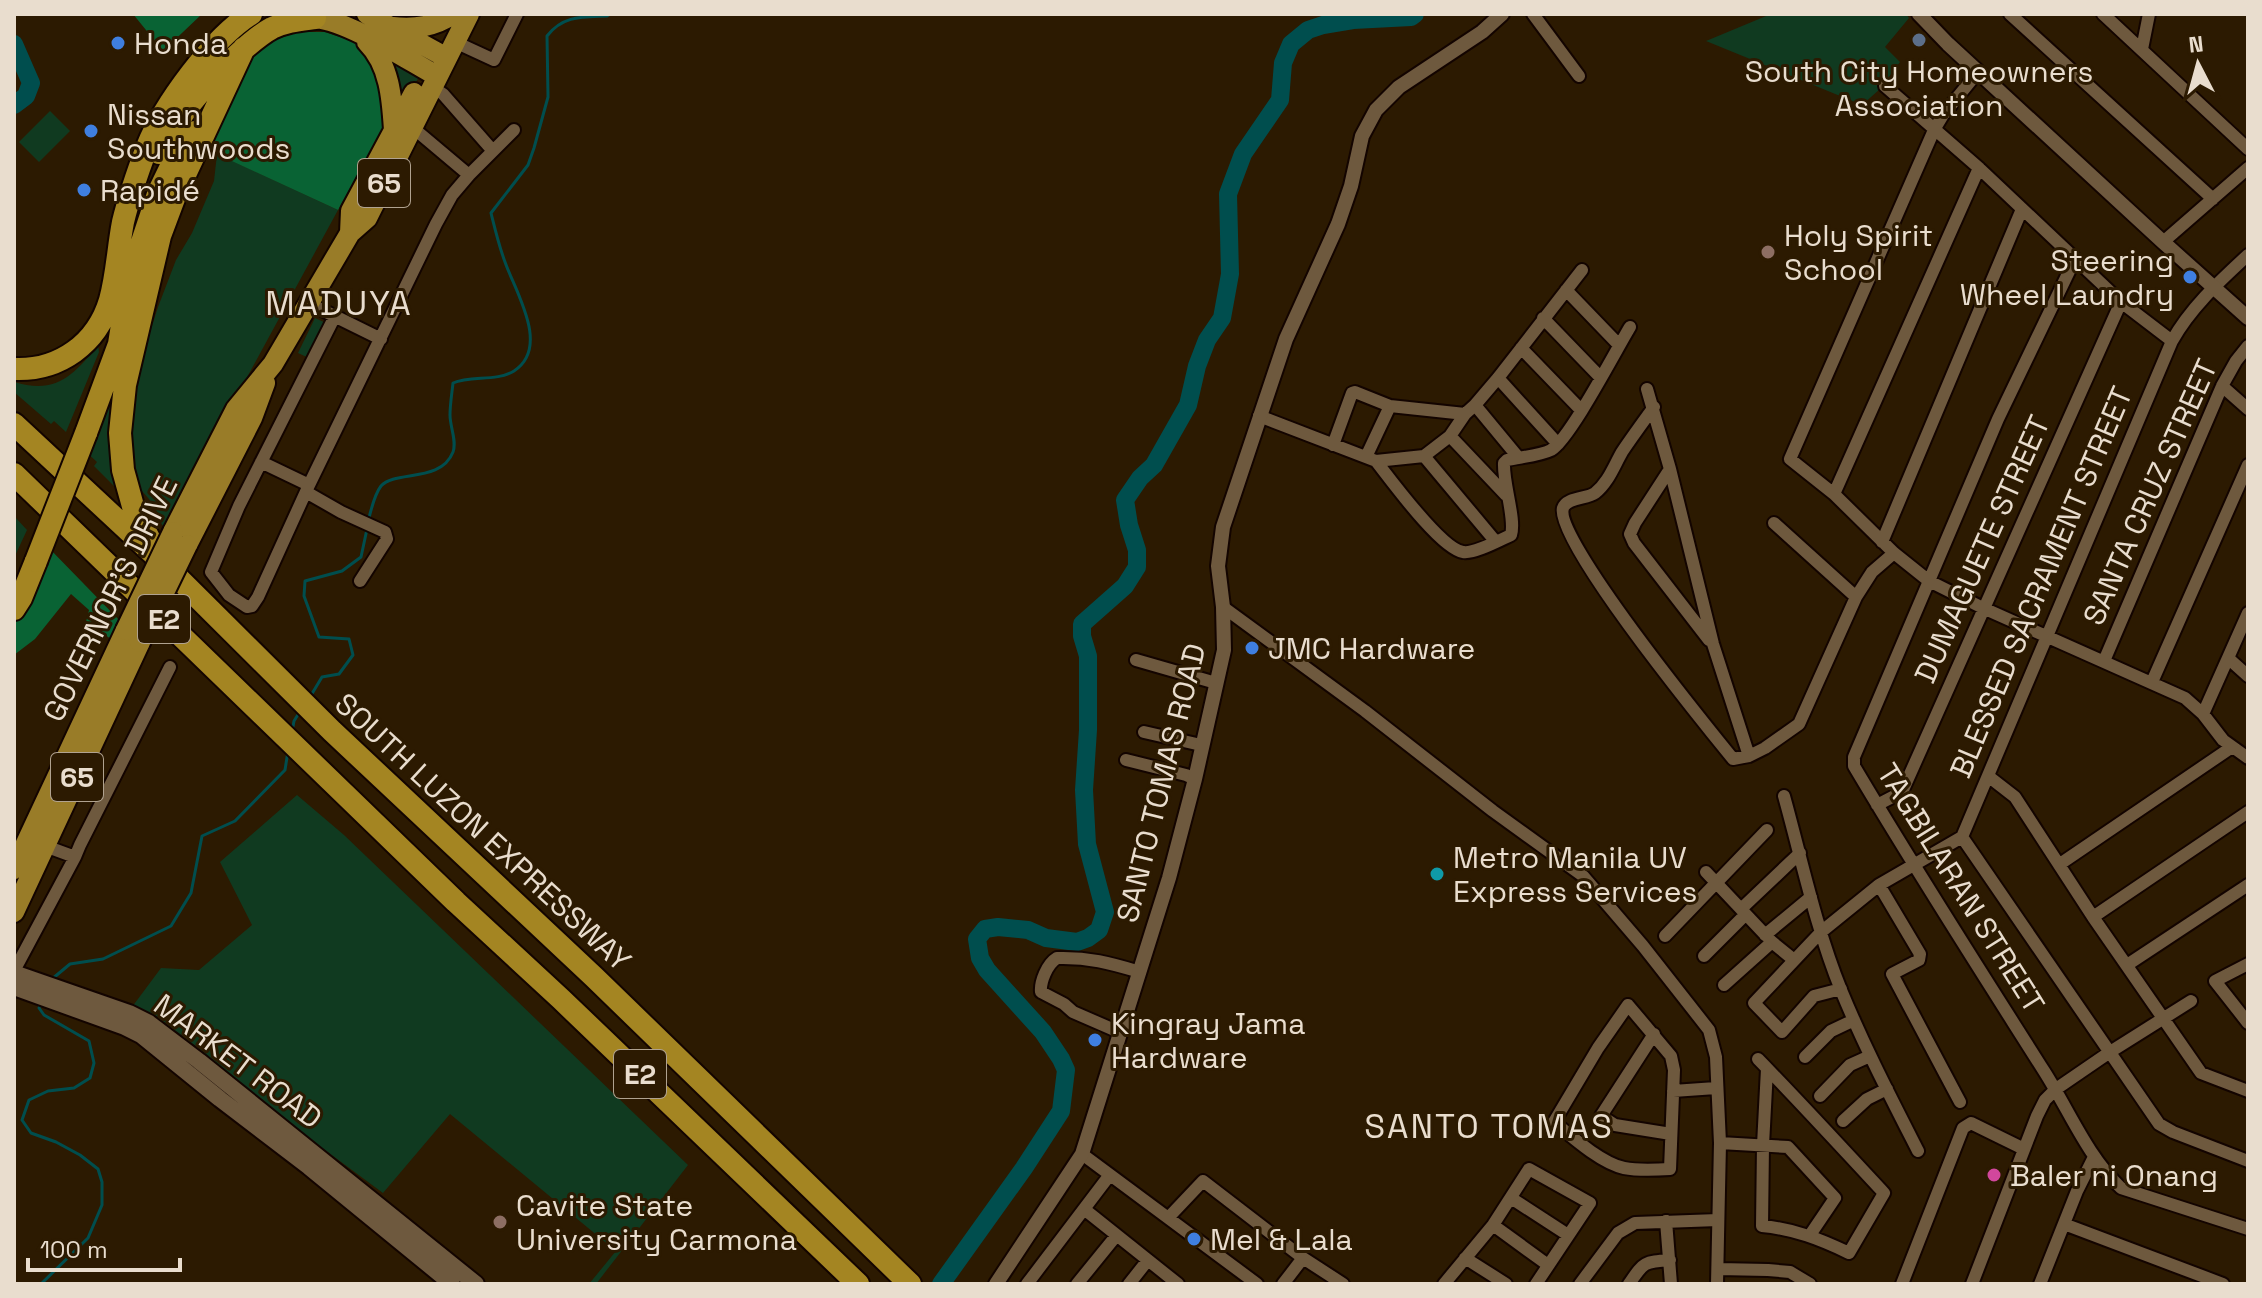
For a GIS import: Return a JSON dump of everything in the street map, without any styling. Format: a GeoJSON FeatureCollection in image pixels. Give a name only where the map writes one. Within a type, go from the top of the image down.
{"type":"FeatureCollection","features":[{"type":"Feature","properties":{"kind":"highway"},"geometry":{"type":"LineString","coordinates":[[80,428],[106,339],[107,309],[126,210],[152,136],[173,100],[213,46],[251,14]]}},
{"type":"Feature","properties":{"kind":"highway"},"geometry":{"type":"LineString","coordinates":[[14,609],[25,589],[30,556],[80,428],[119,344],[135,218],[161,150],[199,92],[244,48],[271,28],[294,20],[315,18],[337,23],[424,27],[454,14]]}},
{"type":"Feature","properties":{"kind":"highway","name":"GOVERNOR'S DRIVE"},"geometry":{"type":"LineString","coordinates":[[439,64],[454,14]]}},
{"type":"Feature","properties":{"kind":"highway","name":"GOVERNOR'S DRIVE"},"geometry":{"type":"LineString","coordinates":[[14,869],[180,539],[252,418],[273,364],[350,233],[351,211],[403,129],[469,14]]}},
{"type":"Feature","properties":{"kind":"highway"},"geometry":{"type":"LineString","coordinates":[[363,24],[439,64]]}},
{"type":"Feature","properties":{"kind":"highway"},"geometry":{"type":"LineString","coordinates":[[363,24],[383,66],[403,129]]}},
{"type":"Feature","properties":{"kind":"highway"},"geometry":{"type":"LineString","coordinates":[[389,26],[439,64]]}},
{"type":"Feature","properties":{"kind":"highway"},"geometry":{"type":"LineString","coordinates":[[160,560],[127,490],[120,452],[125,385],[160,236],[193,155],[244,48]]}},
{"type":"Feature","properties":{"kind":"highway"},"geometry":{"type":"LineString","coordinates":[[129,281],[159,191],[173,161],[219,105]]}},
{"type":"Feature","properties":{"kind":"highway"},"geometry":{"type":"LineString","coordinates":[[14,369],[46,367],[66,358],[88,337],[107,309]]}},
{"type":"Feature","properties":{"kind":"highway","name":"SOUTH LUZON EXPRESSWAY"},"geometry":{"type":"LineString","coordinates":[[14,424],[160,560],[332,731],[594,977],[910,1284]]}},
{"type":"Feature","properties":{"kind":"highway","name":"E2"},"geometry":{"type":"LineString","coordinates":[[14,474],[858,1284]]}},
{"type":"Feature","properties":{"kind":"highway"},"geometry":{"type":"LineString","coordinates":[[14,493],[77,534]]}},
{"type":"Feature","properties":{"kind":"highway"},"geometry":{"type":"LineString","coordinates":[[14,578],[30,556]]}},
{"type":"Feature","properties":{"kind":"highway","name":"GOVERNOR'S DRIVE"},"geometry":{"type":"LineString","coordinates":[[14,912],[133,636]]}},
{"type":"Feature","properties":{"kind":"main road","name":"MARKET ROAD"},"geometry":{"type":"LineString","coordinates":[[17,979],[76,1002],[129,1013],[149,1023],[199,1061],[402,1235]]}},
{"type":"Feature","properties":{"kind":"main road"},"geometry":{"type":"LineString","coordinates":[[402,1235],[452,1284]]}},
{"type":"Feature","properties":{"kind":"main road"},"geometry":{"type":"LineString","coordinates":[[402,1235],[476,1284]]}},
{"type":"Feature","properties":{"kind":"street"},"geometry":{"type":"LineString","coordinates":[[493,151],[443,94],[439,64],[494,60],[517,14]]}},
{"type":"Feature","properties":{"kind":"street","name":"SANTO TOMAS ROAD"},"geometry":{"type":"LineString","coordinates":[[996,1284],[1082,1154],[1140,972],[1195,779],[1224,650],[1218,566],[1223,527],[1286,339],[1338,224],[1351,186],[1362,136],[1376,110],[1399,87],[1482,32],[1502,14]]}},
{"type":"Feature","properties":{"kind":"street"},"geometry":{"type":"LineString","coordinates":[[1533,14],[1579,76]]}},
{"type":"Feature","properties":{"kind":"street"},"geometry":{"type":"LineString","coordinates":[[1919,14],[1978,72],[2248,318]]}},
{"type":"Feature","properties":{"kind":"street"},"geometry":{"type":"LineString","coordinates":[[2010,14],[2213,199]]}},
{"type":"Feature","properties":{"kind":"street"},"geometry":{"type":"LineString","coordinates":[[2103,14],[2248,149]]}},
{"type":"Feature","properties":{"kind":"street"},"geometry":{"type":"LineString","coordinates":[[2142,49],[2149,14]]}},
{"type":"Feature","properties":{"kind":"street"},"geometry":{"type":"LineString","coordinates":[[1978,72],[1934,130],[1790,459],[1834,494],[1894,553],[1929,581],[2185,698],[2203,714],[2215,731],[2248,758]]}},
{"type":"Feature","properties":{"kind":"street"},"geometry":{"type":"LineString","coordinates":[[1885,86],[1979,168],[2121,302],[2172,341]]}},
{"type":"Feature","properties":{"kind":"street"},"geometry":{"type":"LineString","coordinates":[[403,129],[469,175]]}},
{"type":"Feature","properties":{"kind":"street"},"geometry":{"type":"LineString","coordinates":[[335,316],[239,506],[211,572],[229,595],[247,607],[252,606],[258,597],[307,489],[452,195],[514,130]]}},
{"type":"Feature","properties":{"kind":"street"},"geometry":{"type":"LineString","coordinates":[[1834,494],[1979,168]]}},
{"type":"Feature","properties":{"kind":"street"},"geometry":{"type":"LineString","coordinates":[[2163,242],[2248,168]]}},
{"type":"Feature","properties":{"kind":"street"},"geometry":{"type":"LineString","coordinates":[[1882,542],[2022,209]]}},
{"type":"Feature","properties":{"kind":"street","name":"BLESSED SACRAMENT STREET"},"geometry":{"type":"LineString","coordinates":[[1962,837],[2172,341],[2186,318],[2248,255]]}},
{"type":"Feature","properties":{"kind":"street","name":"TAGBILARAN STREET"},"geometry":{"type":"LineString","coordinates":[[2075,259],[1998,419],[1854,757],[1854,766],[1913,866],[2108,1176],[2121,1188],[2248,1229]]}},
{"type":"Feature","properties":{"kind":"street"},"geometry":{"type":"LineString","coordinates":[[1259,416],[1371,459],[1424,456],[1450,436],[1582,270]]}},
{"type":"Feature","properties":{"kind":"street"},"geometry":{"type":"LineString","coordinates":[[1566,290],[1619,345]]}},
{"type":"Feature","properties":{"kind":"street","name":"DUMAGUETE STREET"},"geometry":{"type":"LineString","coordinates":[[1877,805],[1902,792],[2121,302]]}},
{"type":"Feature","properties":{"kind":"street"},"geometry":{"type":"LineString","coordinates":[[308,303],[381,339]]}},
{"type":"Feature","properties":{"kind":"street"},"geometry":{"type":"LineString","coordinates":[[1543,318],[1600,377]]}},
{"type":"Feature","properties":{"kind":"street"},"geometry":{"type":"LineString","coordinates":[[1371,459],[1434,532],[1453,548],[1467,553],[1496,542],[1513,532],[1504,463],[1549,451],[1558,444],[1630,327]]}},
{"type":"Feature","properties":{"kind":"street","name":"SANTA CRUZ STREET"},"geometry":{"type":"LineString","coordinates":[[2104,661],[2229,370],[2248,346]]}},
{"type":"Feature","properties":{"kind":"street"},"geometry":{"type":"LineString","coordinates":[[1521,348],[1581,410]]}},
{"type":"Feature","properties":{"kind":"street"},"geometry":{"type":"LineString","coordinates":[[1498,378],[1558,444]]}},
{"type":"Feature","properties":{"kind":"street"},"geometry":{"type":"LineString","coordinates":[[2222,386],[2248,409]]}},
{"type":"Feature","properties":{"kind":"street"},"geometry":{"type":"LineString","coordinates":[[1647,389],[1713,644],[1749,756]]}},
{"type":"Feature","properties":{"kind":"street"},"geometry":{"type":"LineString","coordinates":[[1333,445],[1355,392],[1390,406],[1470,410],[1518,457]]}},
{"type":"Feature","properties":{"kind":"street"},"geometry":{"type":"LineString","coordinates":[[1371,459],[1390,406]]}},
{"type":"Feature","properties":{"kind":"street"},"geometry":{"type":"LineString","coordinates":[[1654,407],[1603,485],[1593,494],[1568,502],[1563,508],[1563,516],[1574,543],[1599,583],[1733,759],[1765,748],[1799,724],[1856,597],[1872,572],[1894,553]]}},
{"type":"Feature","properties":{"kind":"street"},"geometry":{"type":"LineString","coordinates":[[1450,436],[1506,495]]}},
{"type":"Feature","properties":{"kind":"street"},"geometry":{"type":"LineString","coordinates":[[1424,456],[1496,542]]}},
{"type":"Feature","properties":{"kind":"street"},"geometry":{"type":"LineString","coordinates":[[261,462],[355,519],[385,532],[387,539],[360,581]]}},
{"type":"Feature","properties":{"kind":"street"},"geometry":{"type":"LineString","coordinates":[[2152,682],[2248,465]]}},
{"type":"Feature","properties":{"kind":"street"},"geometry":{"type":"LineString","coordinates":[[1670,469],[1630,534],[1713,644]]}},
{"type":"Feature","properties":{"kind":"street"},"geometry":{"type":"LineString","coordinates":[[1774,523],[1856,597]]}},
{"type":"Feature","properties":{"kind":"street"},"geometry":{"type":"LineString","coordinates":[[1223,607],[1583,876],[1709,1030],[1716,1057],[1720,1143],[1717,1284]]}},
{"type":"Feature","properties":{"kind":"street"},"geometry":{"type":"LineString","coordinates":[[2203,714],[2248,613]]}},
{"type":"Feature","properties":{"kind":"street"},"geometry":{"type":"LineString","coordinates":[[2228,658],[2248,676]]}},
{"type":"Feature","properties":{"kind":"street"},"geometry":{"type":"LineString","coordinates":[[1136,660],[1216,683]]}},
{"type":"Feature","properties":{"kind":"street"},"geometry":{"type":"LineString","coordinates":[[17,979],[170,667]]}},
{"type":"Feature","properties":{"kind":"street"},"geometry":{"type":"LineString","coordinates":[[1144,732],[1201,745]]}},
{"type":"Feature","properties":{"kind":"street"},"geometry":{"type":"LineString","coordinates":[[2060,864],[2232,747]]}},
{"type":"Feature","properties":{"kind":"street"},"geometry":{"type":"LineString","coordinates":[[1126,760],[1195,779]]}},
{"type":"Feature","properties":{"kind":"street"},"geometry":{"type":"LineString","coordinates":[[1988,776],[2015,797],[2201,1073],[2248,1091]]}},
{"type":"Feature","properties":{"kind":"street"},"geometry":{"type":"LineString","coordinates":[[1784,796],[1821,932],[1841,989],[1870,1056],[1918,1151]]}},
{"type":"Feature","properties":{"kind":"street"},"geometry":{"type":"LineString","coordinates":[[2093,917],[2248,812]]}},
{"type":"Feature","properties":{"kind":"street"},"geometry":{"type":"LineString","coordinates":[[1665,936],[1767,830]]}},
{"type":"Feature","properties":{"kind":"street"},"geometry":{"type":"LineString","coordinates":[[1841,989],[1814,996],[1782,1032],[1754,1003],[1821,932],[1879,885],[1962,837],[2159,1124],[2248,1161]]}},
{"type":"Feature","properties":{"kind":"street"},"geometry":{"type":"LineString","coordinates":[[45,846],[75,857]]}},
{"type":"Feature","properties":{"kind":"street"},"geometry":{"type":"LineString","coordinates":[[1704,956],[1800,853]]}},
{"type":"Feature","properties":{"kind":"street"},"geometry":{"type":"LineString","coordinates":[[1706,872],[1768,939],[1794,960]]}},
{"type":"Feature","properties":{"kind":"street"},"geometry":{"type":"LineString","coordinates":[[1879,885],[1920,954],[1919,960],[1892,974],[1960,1102]]}},
{"type":"Feature","properties":{"kind":"street"},"geometry":{"type":"LineString","coordinates":[[2127,965],[2248,885]]}},
{"type":"Feature","properties":{"kind":"street"},"geometry":{"type":"LineString","coordinates":[[1724,985],[1811,897]]}},
{"type":"Feature","properties":{"kind":"street"},"geometry":{"type":"LineString","coordinates":[[1119,1032],[1073,1012],[1041,992],[1041,985],[1049,966],[1057,958],[1081,957],[1140,972]]}},
{"type":"Feature","properties":{"kind":"street"},"geometry":{"type":"LineString","coordinates":[[2248,964],[2215,981],[2248,1023]]}},
{"type":"Feature","properties":{"kind":"street"},"geometry":{"type":"LineString","coordinates":[[1972,1284],[2045,1100],[2110,1052],[2191,1001]]}},
{"type":"Feature","properties":{"kind":"street"},"geometry":{"type":"LineString","coordinates":[[1628,1005],[1671,1056],[1673,1091],[1670,1169],[1622,1168],[1594,1152],[1554,1122],[1628,1005]]}},
{"type":"Feature","properties":{"kind":"street"},"geometry":{"type":"LineString","coordinates":[[1805,1057],[1831,1031],[1854,1020]]}},
{"type":"Feature","properties":{"kind":"street"},"geometry":{"type":"LineString","coordinates":[[1654,1034],[1601,1116],[1615,1125],[1671,1134]]}},
{"type":"Feature","properties":{"kind":"street"},"geometry":{"type":"LineString","coordinates":[[1820,1096],[1850,1065],[1870,1056]]}},
{"type":"Feature","properties":{"kind":"street"},"geometry":{"type":"LineString","coordinates":[[1762,1064],[1884,1193],[1849,1253],[1810,1235],[1762,1226],[1763,1145],[1762,1064]]}},
{"type":"Feature","properties":{"kind":"street"},"geometry":{"type":"LineString","coordinates":[[1673,1091],[1716,1088]]}},
{"type":"Feature","properties":{"kind":"street"},"geometry":{"type":"LineString","coordinates":[[1843,1121],[1867,1099],[1887,1089]]}},
{"type":"Feature","properties":{"kind":"street"},"geometry":{"type":"LineString","coordinates":[[1902,1284],[1963,1128],[1971,1123],[2024,1149]]}},
{"type":"Feature","properties":{"kind":"street"},"geometry":{"type":"LineString","coordinates":[[1720,1143],[1788,1147],[1835,1198],[1810,1235]]}},
{"type":"Feature","properties":{"kind":"street"},"geometry":{"type":"LineString","coordinates":[[1082,1154],[1257,1284]]}},
{"type":"Feature","properties":{"kind":"street"},"geometry":{"type":"LineString","coordinates":[[2041,1284],[2077,1191],[2094,1157]]}},
{"type":"Feature","properties":{"kind":"street"},"geometry":{"type":"LineString","coordinates":[[1446,1283],[1493,1225],[1529,1169],[1590,1203],[1536,1284]]}},
{"type":"Feature","properties":{"kind":"street"},"geometry":{"type":"LineString","coordinates":[[1027,1284],[1109,1176]]}},
{"type":"Feature","properties":{"kind":"street"},"geometry":{"type":"LineString","coordinates":[[1168,1218],[1203,1181],[1303,1258],[1343,1284]]}},
{"type":"Feature","properties":{"kind":"street"},"geometry":{"type":"LineString","coordinates":[[1511,1198],[1568,1235]]}},
{"type":"Feature","properties":{"kind":"street"},"geometry":{"type":"LineString","coordinates":[[1084,1209],[1178,1284]]}},
{"type":"Feature","properties":{"kind":"street"},"geometry":{"type":"LineString","coordinates":[[1580,1284],[1618,1233],[1635,1223],[1718,1220]]}},
{"type":"Feature","properties":{"kind":"street"},"geometry":{"type":"LineString","coordinates":[[1666,1221],[1671,1284]]}},
{"type":"Feature","properties":{"kind":"street"},"geometry":{"type":"LineString","coordinates":[[2064,1224],[2223,1284]]}},
{"type":"Feature","properties":{"kind":"street"},"geometry":{"type":"LineString","coordinates":[[1493,1225],[1548,1265]]}},
{"type":"Feature","properties":{"kind":"street"},"geometry":{"type":"LineString","coordinates":[[1077,1284],[1116,1236]]}},
{"type":"Feature","properties":{"kind":"street"},"geometry":{"type":"LineString","coordinates":[[1283,1284],[1303,1258]]}},
{"type":"Feature","properties":{"kind":"street"},"geometry":{"type":"LineString","coordinates":[[1465,1258],[1506,1284]]}},
{"type":"Feature","properties":{"kind":"street"},"geometry":{"type":"LineString","coordinates":[[1129,1284],[1148,1260]]}},
{"type":"Feature","properties":{"kind":"street"},"geometry":{"type":"LineString","coordinates":[[1629,1284],[1641,1266],[1648,1262],[1670,1260]]}},
{"type":"Feature","properties":{"kind":"street"},"geometry":{"type":"LineString","coordinates":[[1718,1269],[1790,1272],[1810,1284]]}},
{"type":"Feature","properties":{"kind":"green space"},"geometry":{"type":"Polygon","coordinates":[[[133,14],[202,14],[163,51],[133,14]]]}},
{"type":"Feature","properties":{"kind":"green space"},"geometry":{"type":"Polygon","coordinates":[[[1771,14],[1906,14],[1909,18],[1885,47],[1900,62],[1880,89],[1862,105],[1706,41],[1771,14]]]}},
{"type":"Feature","properties":{"kind":"green space"},"geometry":{"type":"Polygon","coordinates":[[[299,32],[325,32],[352,41],[371,56],[380,81],[384,126],[338,210],[208,150],[224,106],[247,65],[270,43],[299,32]]]}},
{"type":"Feature","properties":{"kind":"green space"},"geometry":{"type":"Polygon","coordinates":[[[390,55],[421,73],[402,108],[397,76],[390,55]]]}},
{"type":"Feature","properties":{"kind":"green space"},"geometry":{"type":"Polygon","coordinates":[[[50,111],[70,131],[39,162],[19,142],[50,111]]]}},
{"type":"Feature","properties":{"kind":"green space"},"geometry":{"type":"Polygon","coordinates":[[[217,154],[338,210],[165,528],[157,519],[160,516],[149,499],[135,483],[129,422],[144,351],[158,307],[176,260],[192,233],[214,181],[217,154]]]}},
{"type":"Feature","properties":{"kind":"green space"},"geometry":{"type":"Polygon","coordinates":[[[315,318],[328,324],[311,359],[298,353],[315,318]]]}},
{"type":"Feature","properties":{"kind":"green space"},"geometry":{"type":"Polygon","coordinates":[[[98,345],[99,352],[66,432],[54,421],[51,424],[14,392],[14,382],[41,386],[63,380],[98,345]]]}},
{"type":"Feature","properties":{"kind":"green space"},"geometry":{"type":"Polygon","coordinates":[[[115,377],[113,459],[116,488],[94,466],[97,462],[85,451],[115,377]]]}},
{"type":"Feature","properties":{"kind":"green space"},"geometry":{"type":"Polygon","coordinates":[[[14,518],[27,530],[14,558],[14,518]]]}},
{"type":"Feature","properties":{"kind":"green space"},"geometry":{"type":"Polygon","coordinates":[[[47,546],[120,621],[111,639],[86,622],[89,610],[71,594],[35,639],[14,655],[14,621],[19,616],[47,546]]]}},
{"type":"Feature","properties":{"kind":"green space"},"geometry":{"type":"Polygon","coordinates":[[[297,795],[344,835],[688,1165],[596,1284],[589,1284],[616,1251],[450,1114],[383,1193],[132,1007],[161,968],[199,970],[252,925],[220,862],[297,795]]]}},
{"type":"Feature","properties":{"kind":"waterway"},"geometry":{"type":"LineString","coordinates":[[368,522],[381,486],[396,478],[429,472],[447,462],[454,443],[450,415],[453,383],[507,374],[525,361],[530,348],[527,318],[503,256],[491,213],[528,165],[534,148],[548,97],[547,36],[567,21],[610,14]]}},
{"type":"Feature","properties":{"kind":"waterway"},"geometry":{"type":"LineString","coordinates":[[941,1284],[1061,1111],[1066,1070],[1061,1059],[1043,1032],[987,970],[980,958],[977,939],[985,929],[998,927],[1028,930],[1046,938],[1077,942],[1099,930],[1105,912],[1087,844],[1084,790],[1088,656],[1082,624],[1125,586],[1137,567],[1137,550],[1125,500],[1140,478],[1154,465],[1188,405],[1207,340],[1222,318],[1230,274],[1228,194],[1243,154],[1280,100],[1283,63],[1291,44],[1308,30],[1323,25],[1411,17],[1415,14]]}},
{"type":"Feature","properties":{"kind":"waterway"},"geometry":{"type":"LineString","coordinates":[[14,44],[31,83],[26,96],[14,105]]}},
{"type":"Feature","properties":{"kind":"waterway"},"geometry":{"type":"LineString","coordinates":[[310,697],[322,677],[339,674],[353,655],[349,639],[319,637],[304,596],[305,581],[342,571],[361,557],[367,529]]}},
{"type":"Feature","properties":{"kind":"waterway"},"geometry":{"type":"LineString","coordinates":[[292,732],[299,713]]}},
{"type":"Feature","properties":{"kind":"waterway"},"geometry":{"type":"LineString","coordinates":[[52,979],[70,964],[103,959],[171,926],[191,893],[202,836],[235,821],[285,770],[288,751]]}},
{"type":"Feature","properties":{"kind":"waterway"},"geometry":{"type":"LineString","coordinates":[[41,1003],[39,1008],[44,1015],[89,1041],[94,1063],[90,1078],[74,1088],[48,1091],[29,1100],[22,1120],[31,1133],[80,1155],[98,1169],[102,1182],[102,1205],[88,1238],[41,1284]]}},
{"type":"Feature","properties":{"kind":"place","name":"South City Homeowners Association"},"geometry":{"type":"Point","coordinates":[1919,40]}},
{"type":"Feature","properties":{"kind":"place","name":"Honda"},"geometry":{"type":"Point","coordinates":[118,43]}},
{"type":"Feature","properties":{"kind":"place","name":"Nissan Southwoods"},"geometry":{"type":"Point","coordinates":[91,131]}},
{"type":"Feature","properties":{"kind":"place","name":"Rapidé"},"geometry":{"type":"Point","coordinates":[84,190]}},
{"type":"Feature","properties":{"kind":"place","name":"Holy Spirit School"},"geometry":{"type":"Point","coordinates":[1768,252]}},
{"type":"Feature","properties":{"kind":"place","name":"Steering Wheel Laundry"},"geometry":{"type":"Point","coordinates":[2190,277]}},
{"type":"Feature","properties":{"kind":"place","name":"JMC Hardware"},"geometry":{"type":"Point","coordinates":[1252,648]}},
{"type":"Feature","properties":{"kind":"place","name":"Metro Manila UV Express Services"},"geometry":{"type":"Point","coordinates":[1437,874]}},
{"type":"Feature","properties":{"kind":"place","name":"Kingray Jama Hardware"},"geometry":{"type":"Point","coordinates":[1095,1040]}},
{"type":"Feature","properties":{"kind":"place","name":"Baler ni Onang"},"geometry":{"type":"Point","coordinates":[1994,1175]}},
{"type":"Feature","properties":{"kind":"place","name":"Cavite State University Carmona"},"geometry":{"type":"Point","coordinates":[500,1222]}},
{"type":"Feature","properties":{"kind":"place","name":"Mel & Lala"},"geometry":{"type":"Point","coordinates":[1194,1239]}},
{"type":"Feature","properties":{"kind":"district","name":"MADUYA"},"geometry":{"type":"Point","coordinates":[339,303]}},
{"type":"Feature","properties":{"kind":"district","name":"SANTO TOMAS"},"geometry":{"type":"Point","coordinates":[1489,1126]}}]}
